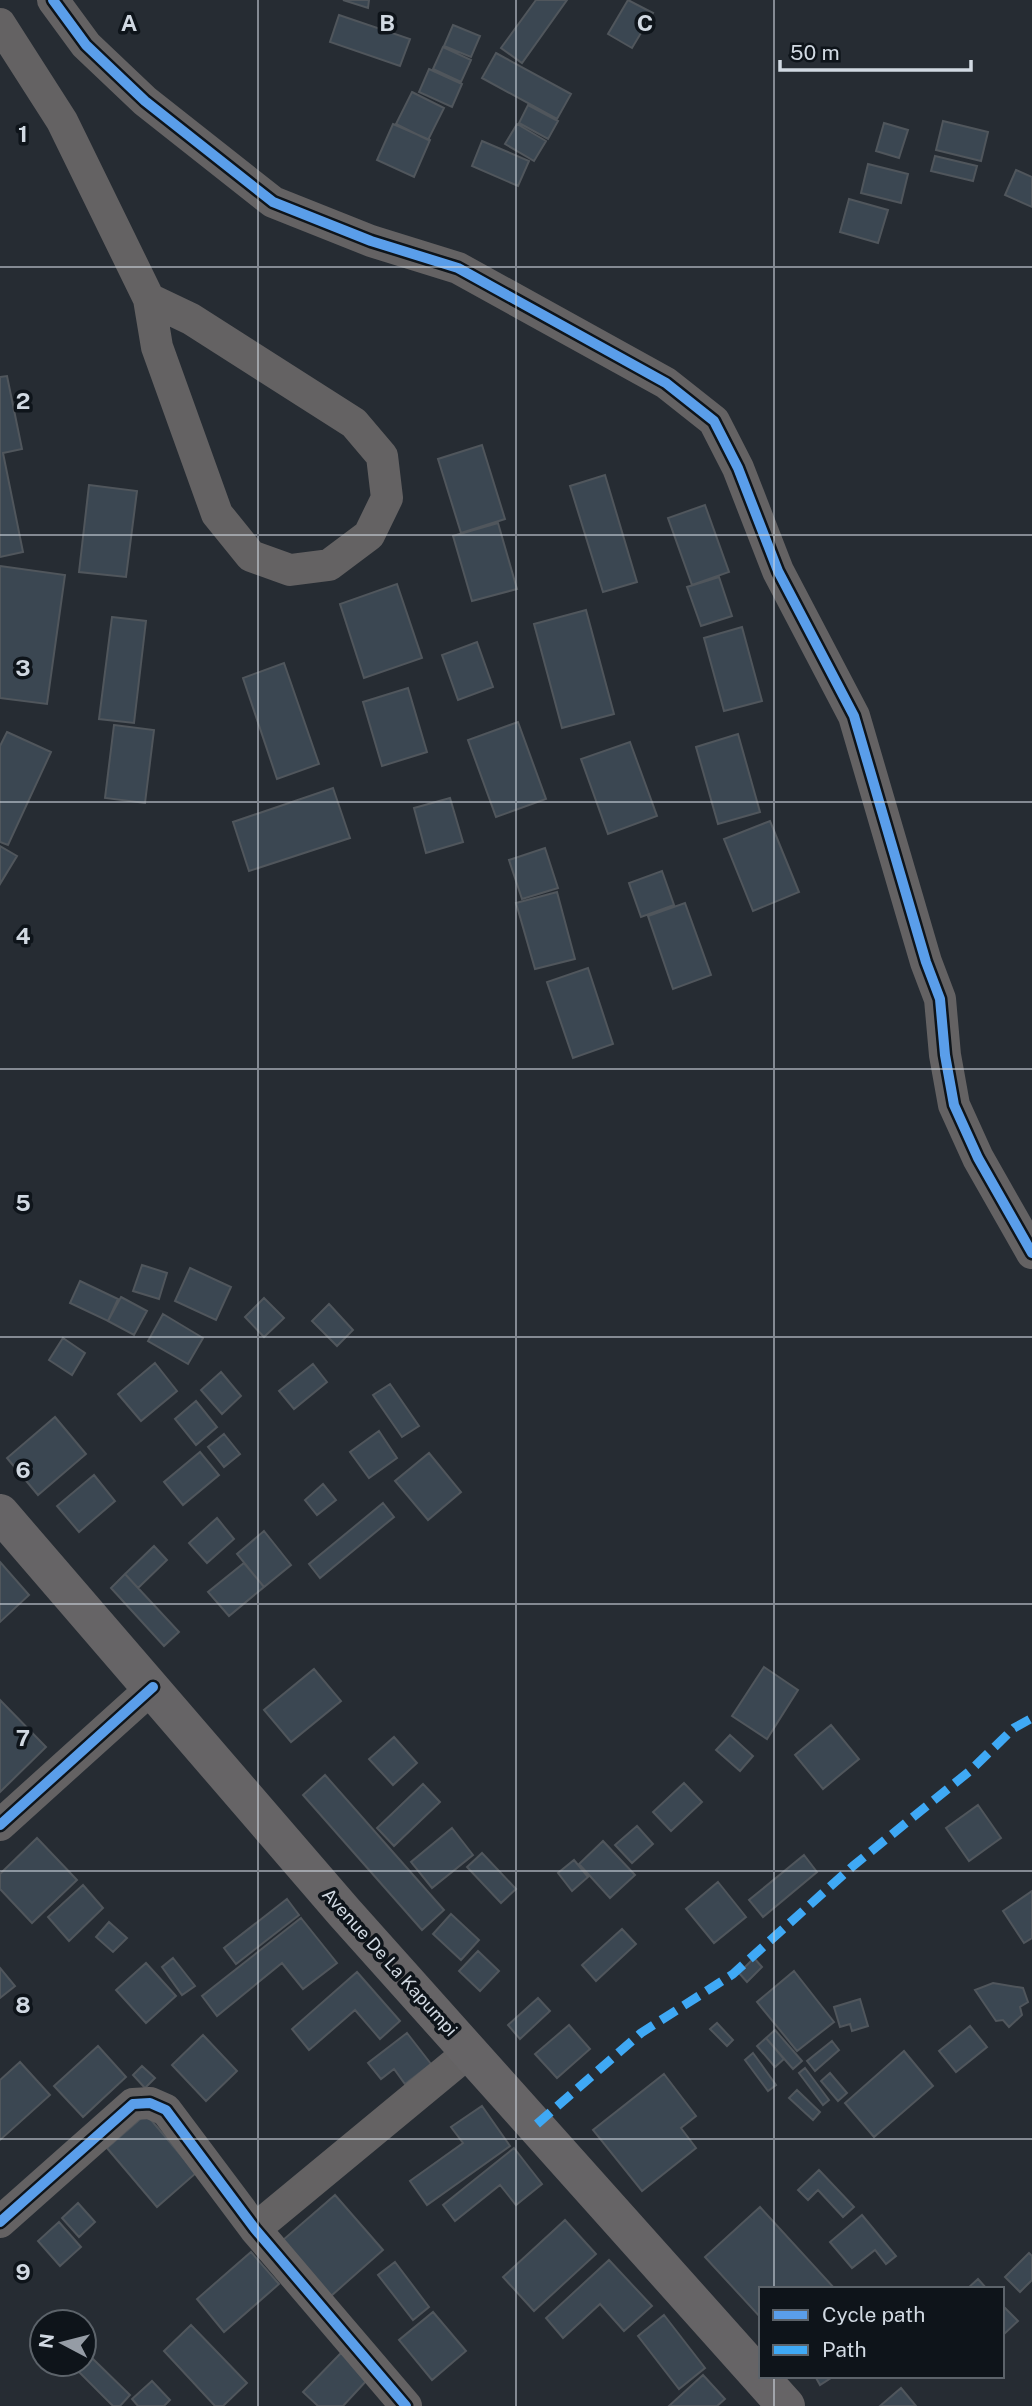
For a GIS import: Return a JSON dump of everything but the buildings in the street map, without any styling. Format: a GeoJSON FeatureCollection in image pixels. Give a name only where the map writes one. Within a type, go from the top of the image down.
{"type":"FeatureCollection","features":[{"type":"Feature","properties":{"kind":"main road","name":"Avenue De La Kapumpi"},"geometry":{"type":"LineString","coordinates":[[0,1513],[153,1687],[344,1912],[537,2124],[759,2375]]}},
{"type":"Feature","properties":{"kind":"main road","name":"Avenue De La Kapumpi"},"geometry":{"type":"LineString","coordinates":[[761,2378],[786,2406]]}},
{"type":"Feature","properties":{"kind":"street"},"geometry":{"type":"LineString","coordinates":[[53,0],[86,45],[145,101],[273,202],[371,242],[458,268],[666,383],[714,421],[738,468],[782,581],[802,622],[831,669],[853,716],[926,962],[940,999],[954,1105],[978,1158],[1032,1253]]}},
{"type":"Feature","properties":{"kind":"street"},"geometry":{"type":"LineString","coordinates":[[0,24],[62,121],[149,299],[158,347],[218,514],[251,556],[290,570],[329,565],[369,535],[387,498],[382,456],[354,423],[191,318],[149,299]]}},
{"type":"Feature","properties":{"kind":"street"},"geometry":{"type":"LineString","coordinates":[[0,1825],[153,1687]]}},
{"type":"Feature","properties":{"kind":"street"},"geometry":{"type":"LineString","coordinates":[[255,2229],[469,2052]]}},
{"type":"Feature","properties":{"kind":"street"},"geometry":{"type":"LineString","coordinates":[[0,2222],[133,2104],[150,2103],[166,2110],[255,2229],[406,2406]]}},
{"type":"Feature","properties":{"kind":"marked path"},"geometry":{"type":"LineString","coordinates":[[537,2124],[641,2033],[733,1974],[853,1866],[971,1770],[1014,1728],[1032,1718]]}},
{"type":"Feature","properties":{"kind":"cycle path"},"geometry":{"type":"LineString","coordinates":[[53,0],[86,45],[145,101],[273,202],[371,241],[458,268],[666,383],[714,421],[738,468],[778,571],[854,716],[926,962],[940,999],[945,1055],[954,1105],[978,1158],[1032,1253]]}},
{"type":"Feature","properties":{"kind":"cycle path"},"geometry":{"type":"LineString","coordinates":[[0,1825],[153,1687]]}},
{"type":"Feature","properties":{"kind":"cycle path"},"geometry":{"type":"LineString","coordinates":[[0,2222],[133,2104],[150,2103],[166,2110],[255,2229],[406,2406]]}}]}
